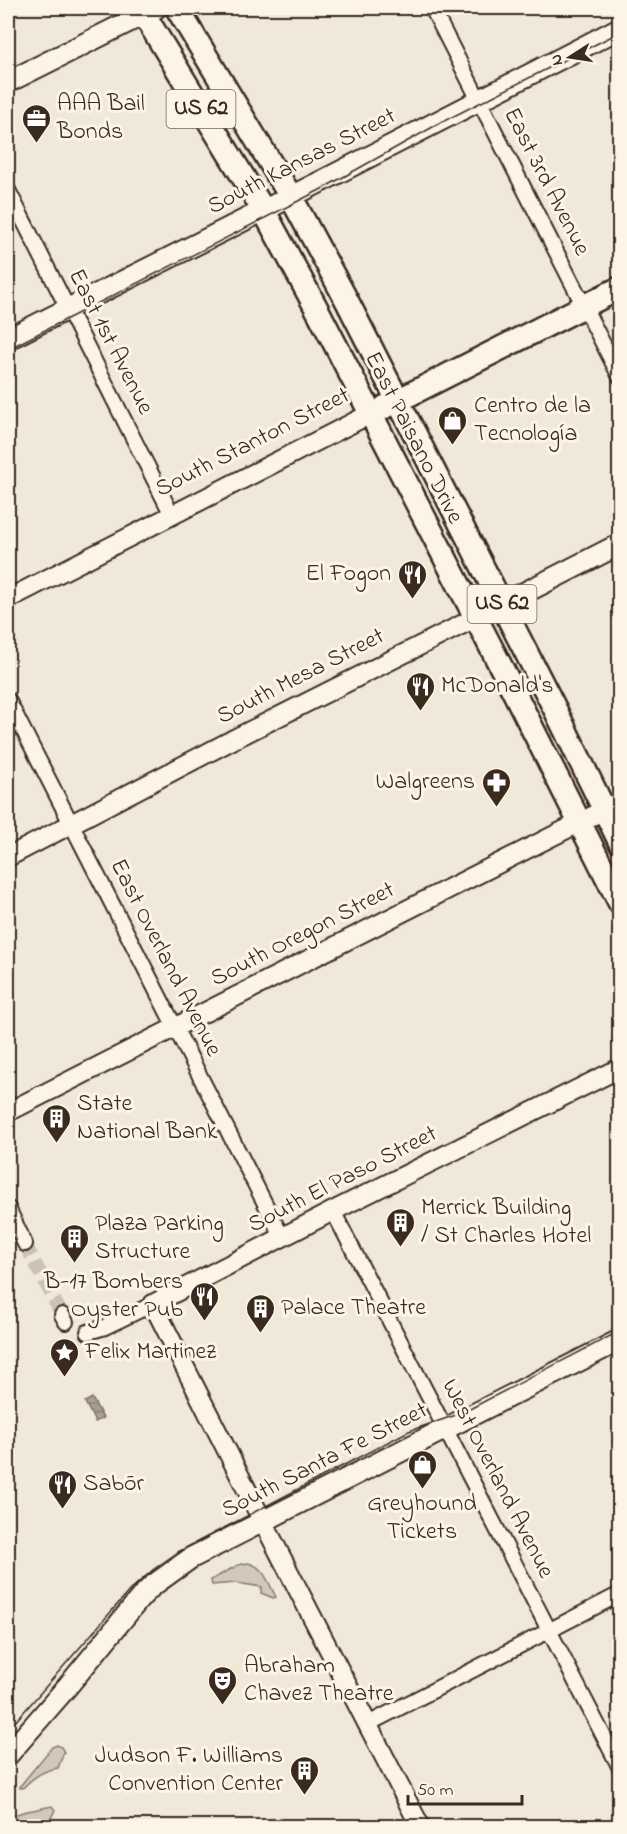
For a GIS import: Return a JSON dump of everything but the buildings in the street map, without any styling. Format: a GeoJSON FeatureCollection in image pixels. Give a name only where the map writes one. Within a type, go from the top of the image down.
{"type":"FeatureCollection","features":[{"type":"Feature","properties":{"kind":"main road","name":"East Paisano Drive"},"geometry":{"type":"LineString","coordinates":[[177,8],[291,197],[502,604],[612,806],[620,842]]}},
{"type":"Feature","properties":{"kind":"main road","name":"East Paisano Drive"},"geometry":{"type":"LineString","coordinates":[[146,10],[264,211],[319,313],[620,903]]}},
{"type":"Feature","properties":{"kind":"main road"},"geometry":{"type":"LineString","coordinates":[[8,82],[146,10]]}},
{"type":"Feature","properties":{"kind":"main road","name":"South Kansas Street"},"geometry":{"type":"LineString","coordinates":[[8,339],[264,211],[620,28]]}},
{"type":"Feature","properties":{"kind":"main road","name":"South Stanton Street"},"geometry":{"type":"LineString","coordinates":[[370,414],[620,288]]}},
{"type":"Feature","properties":{"kind":"main road","name":"South Mesa Street"},"geometry":{"type":"LineString","coordinates":[[475,618],[620,544]]}},
{"type":"Feature","properties":{"kind":"main road","name":"South Santa Fe Street"},"geometry":{"type":"LineString","coordinates":[[8,1755],[152,1586],[209,1547],[620,1340]]}},
{"type":"Feature","properties":{"kind":"street","name":"East 3rd Avenue"},"geometry":{"type":"LineString","coordinates":[[432,8],[620,377]]}},
{"type":"Feature","properties":{"kind":"street","name":"East 1st Avenue"},"geometry":{"type":"LineString","coordinates":[[8,190],[172,514]]}},
{"type":"Feature","properties":{"kind":"street","name":"South Stanton Street"},"geometry":{"type":"LineString","coordinates":[[8,599],[370,414]]}},
{"type":"Feature","properties":{"kind":"street","name":"South Mesa Street"},"geometry":{"type":"LineString","coordinates":[[8,857],[475,618]]}},
{"type":"Feature","properties":{"kind":"street","name":"East Overland Avenue"},"geometry":{"type":"LineString","coordinates":[[8,700],[282,1237]]}},
{"type":"Feature","properties":{"kind":"street","name":"South Oregon Street"},"geometry":{"type":"LineString","coordinates":[[8,1112],[612,806]]}},
{"type":"Feature","properties":{"kind":"street","name":"South El Paso Street"},"geometry":{"type":"LineString","coordinates":[[88,1332],[105,1327],[153,1304],[333,1211],[620,1068]]}},
{"type":"Feature","properties":{"kind":"street"},"geometry":{"type":"LineString","coordinates":[[8,1208],[25,1244]]}},
{"type":"Feature","properties":{"kind":"street","name":"West Overland Avenue"},"geometry":{"type":"LineString","coordinates":[[333,1211],[620,1768]]}},
{"type":"Feature","properties":{"kind":"street"},"geometry":{"type":"LineString","coordinates":[[153,1304],[420,1827]]}},
{"type":"Feature","properties":{"kind":"street"},"geometry":{"type":"LineString","coordinates":[[368,1724],[620,1594]]}},
{"type":"Feature","properties":{"kind":"shaded area"},"geometry":{"type":"Polygon","coordinates":[[[92,1398],[103,1418],[95,1422],[85,1402],[92,1398]]]}},
{"type":"Feature","properties":{"kind":"shaded area"},"geometry":{"type":"Polygon","coordinates":[[[248,1563],[262,1572],[276,1597],[261,1593],[262,1587],[236,1583],[212,1585],[211,1580],[238,1565],[248,1563]]]}},
{"type":"Feature","properties":{"kind":"shaded area"},"geometry":{"type":"Polygon","coordinates":[[[57,1745],[64,1752],[58,1768],[43,1772],[20,1788],[52,1747],[57,1745]]]}},
{"type":"Feature","properties":{"kind":"shaded area"},"geometry":{"type":"Polygon","coordinates":[[[52,1806],[55,1810],[47,1826],[8,1826],[8,1817],[52,1806]]]}},
{"type":"Feature","properties":{"kind":"tunnel"},"geometry":{"type":"LineString","coordinates":[[25,1244],[62,1315]]}},
{"type":"Feature","properties":{"kind":"tram line"},"geometry":{"type":"LineString","coordinates":[[8,349],[320,190],[440,123],[620,32]]}},
{"type":"Feature","properties":{"kind":"tram line"},"geometry":{"type":"LineString","coordinates":[[8,1730],[130,1590],[178,1552],[409,1431],[462,1413],[620,1331]]}},
{"type":"Feature","properties":{"kind":"place","name":"AAA Bail Bonds"},"geometry":{"type":"Point","coordinates":[36,144]}},
{"type":"Feature","properties":{"kind":"place","name":"Centro de la Tecnología"},"geometry":{"type":"Point","coordinates":[453,446]}},
{"type":"Feature","properties":{"kind":"place","name":"El Fogon"},"geometry":{"type":"Point","coordinates":[412,600]}},
{"type":"Feature","properties":{"kind":"place","name":"McDonald's"},"geometry":{"type":"Point","coordinates":[420,712]}},
{"type":"Feature","properties":{"kind":"place","name":"Walgreens"},"geometry":{"type":"Point","coordinates":[496,808]}},
{"type":"Feature","properties":{"kind":"place","name":"State National Bank"},"geometry":{"type":"Point","coordinates":[56,1144]}},
{"type":"Feature","properties":{"kind":"place","name":"Merrick Building / St Charles Hotel"},"geometry":{"type":"Point","coordinates":[400,1248]}},
{"type":"Feature","properties":{"kind":"place","name":"Plaza Parking Structure"},"geometry":{"type":"Point","coordinates":[74,1264]}},
{"type":"Feature","properties":{"kind":"place","name":"B-17 Bombers Oyster Pub"},"geometry":{"type":"Point","coordinates":[204,1322]}},
{"type":"Feature","properties":{"kind":"place","name":"Palace Theatre"},"geometry":{"type":"Point","coordinates":[260,1334]}},
{"type":"Feature","properties":{"kind":"place","name":"Felix Martinez"},"geometry":{"type":"Point","coordinates":[64,1378]}},
{"type":"Feature","properties":{"kind":"place","name":"Greyhound Tickets"},"geometry":{"type":"Point","coordinates":[422,1490]}},
{"type":"Feature","properties":{"kind":"place","name":"Sabōr"},"geometry":{"type":"Point","coordinates":[62,1510]}},
{"type":"Feature","properties":{"kind":"place","name":"Abraham Chavez Theatre"},"geometry":{"type":"Point","coordinates":[223,1706]}},
{"type":"Feature","properties":{"kind":"place","name":"Judson F. Williams Convention Center"},"geometry":{"type":"Point","coordinates":[304,1796]}}]}
